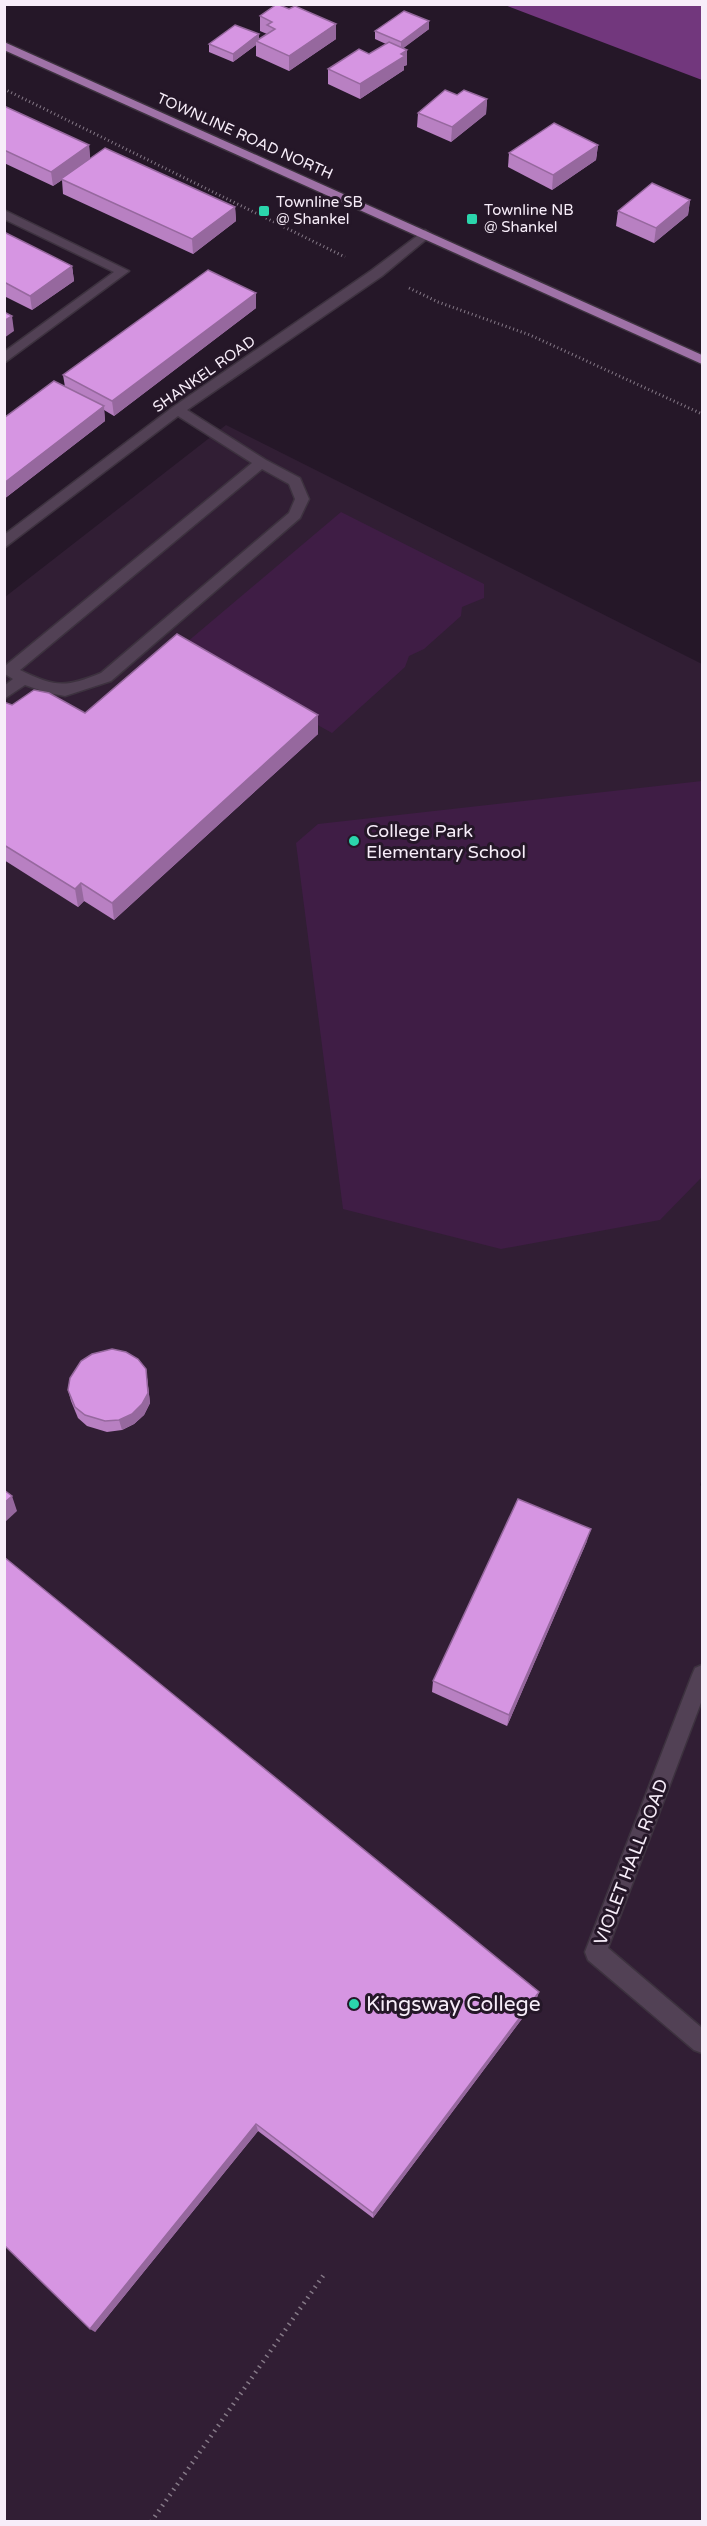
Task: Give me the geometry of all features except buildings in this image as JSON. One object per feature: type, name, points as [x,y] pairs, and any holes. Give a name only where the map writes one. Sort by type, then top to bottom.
[{"type":"main road","name":"TOWNLINE ROAD NORTH","points":[[4,45],[702,360]]},
{"type":"street","points":[[4,214],[123,271],[4,359]]},
{"type":"street","name":"SHANKEL ROAD","points":[[4,543],[178,410],[377,273],[425,234]]},
{"type":"street","points":[[178,410],[261,463],[295,481],[302,499],[295,515],[106,677],[76,689],[52,692],[7,669],[261,463]]},
{"type":"street","points":[[4,694],[24,678]]},
{"type":"street","name":"VIOLET HALL ROAD","points":[[702,1675],[596,1952],[702,2042]]},
{"type":"path","points":[[152,2522],[325,2273]]},
{"type":"shaded area","points":[[505,5],[702,5],[702,80]]},
{"type":"shaded area","name":"Kingsway College","points":[[226,425],[702,664],[702,1479],[700,1485],[702,1487],[702,2521],[5,2522],[5,597]]},
{"type":"shaded area","points":[[341,512],[484,584],[484,598],[462,607],[461,616],[424,649],[409,656],[405,667],[332,733],[180,648]]},
{"type":"shaded area","points":[[702,781],[702,1177],[660,1220],[501,1249],[343,1209],[296,843],[318,824]]},
{"type":"place","name":"Townline SB @ Shankel","points":[[264,211]]},
{"type":"place","name":"Townline NB @ Shankel","points":[[472,219]]},
{"type":"place","name":"College Park Elementary School","points":[[354,841]]},
{"type":"place","name":"Kingsway College","points":[[354,2004]]}]
